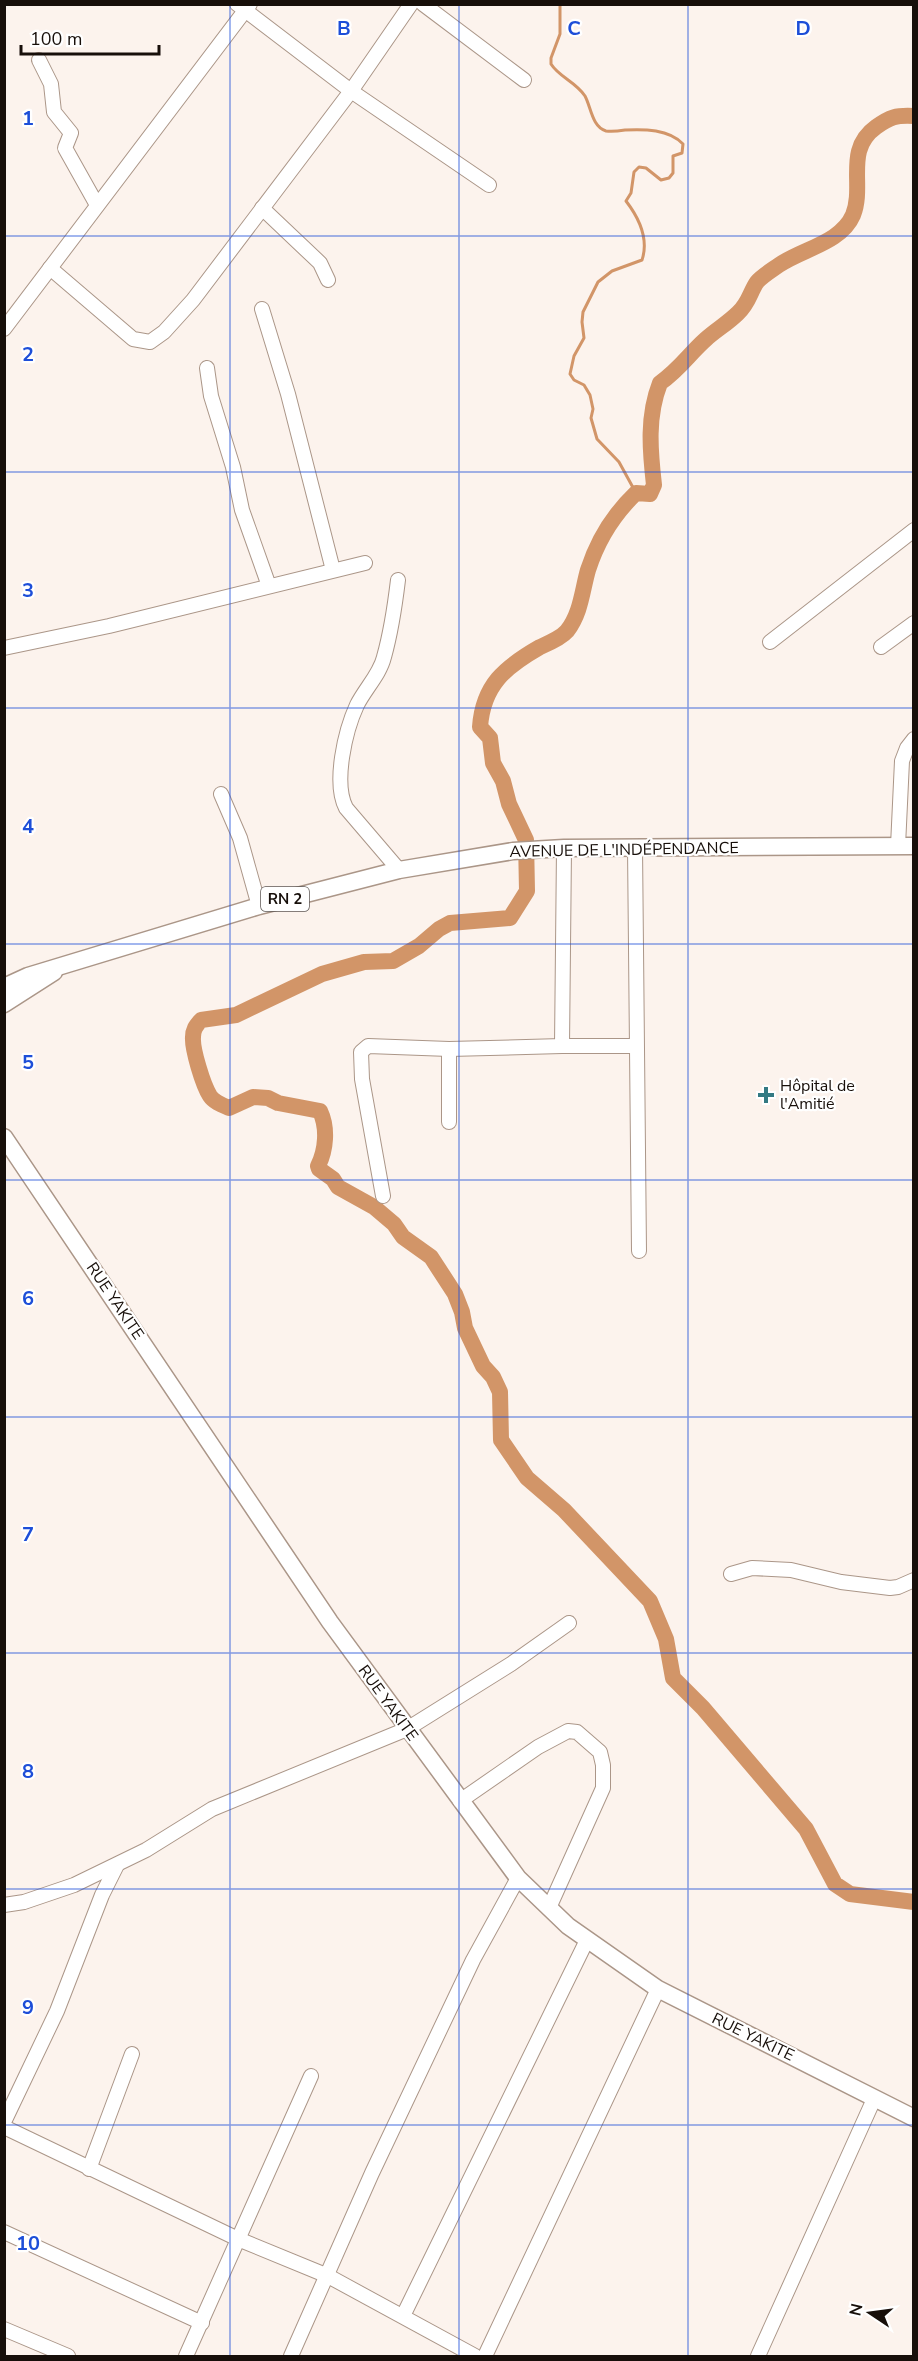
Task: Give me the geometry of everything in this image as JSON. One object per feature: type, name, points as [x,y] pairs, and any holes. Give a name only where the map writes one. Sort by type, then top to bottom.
[{"type":"main road","name":"AVENUE DE L'INDÉPENDANCE","points":[[4,987],[28,976],[128,944],[259,906],[399,870],[513,850],[906,846]]},
{"type":"main road","name":"AVENUE DE L'INDÉPENDANCE","points":[[4,1004],[35,987],[61,967]]},
{"type":"main road","name":"RUE YAKITE","points":[[4,1137],[330,1622],[406,1729],[518,1878],[586,1940],[658,1989],[914,2118]]},
{"type":"street","points":[[50,268],[133,339],[150,342],[164,332],[193,300],[351,91],[411,4]]},
{"type":"street","points":[[423,4],[524,80]]},
{"type":"street","points":[[4,329],[244,7],[351,91],[489,185]]},
{"type":"street","points":[[39,60],[51,84],[54,112],[71,133],[65,148],[97,205]]},
{"type":"street","points":[[262,208],[320,263],[328,280]]},
{"type":"street","points":[[262,309],[288,394],[333,570]]},
{"type":"street","points":[[207,368],[211,396],[233,467],[242,510],[269,586]]},
{"type":"street","points":[[770,642],[914,530]]},
{"type":"street","points":[[4,648],[109,626],[365,563]]},
{"type":"street","points":[[398,580],[384,658],[357,706],[344,750],[340,783],[342,800],[346,808],[399,870]]},
{"type":"street","points":[[881,648],[914,623]]},
{"type":"street","points":[[906,846],[902,761],[914,739]]},
{"type":"street","points":[[221,794],[240,838],[259,906]]},
{"type":"street","points":[[635,847],[639,1251]]},
{"type":"street","points":[[562,1046],[564,848]]},
{"type":"street","points":[[383,1196],[362,1079],[361,1052],[368,1046],[449,1048],[636,1046]]},
{"type":"street","points":[[449,1048],[449,1122]]},
{"type":"street","points":[[731,1574],[752,1568],[791,1570],[841,1582],[890,1588],[914,1580]]},
{"type":"street","points":[[4,1905],[24,1902],[74,1885],[146,1850],[212,1809],[406,1729],[511,1664],[569,1623]]},
{"type":"street","points":[[460,1801],[538,1747],[568,1731],[577,1732],[600,1752],[603,1765],[603,1788],[549,1908]]},
{"type":"street","points":[[4,2122],[57,2011],[102,1895],[117,1865]]},
{"type":"street","points":[[291,2356],[391,2132],[473,1960],[518,1878]]},
{"type":"street","points":[[403,2316],[586,1940]]},
{"type":"street","points":[[485,2356],[658,1989]]},
{"type":"street","points":[[89,2169],[132,2054]]},
{"type":"street","points":[[186,2356],[311,2076]]},
{"type":"street","points":[[758,2356],[874,2099]]},
{"type":"street","points":[[4,2127],[238,2239],[328,2276],[475,2356]]},
{"type":"street","points":[[4,2232],[202,2323]]},
{"type":"street","points":[[5,2331],[68,2356]]},
{"type":"waterway","points":[[560,4],[560,34],[551,64],[585,96],[592,116],[601,129],[606,131],[656,131],[671,135],[683,144],[682,153],[673,156],[673,173],[669,178],[661,180],[646,168],[639,167],[634,172],[631,193],[626,201],[642,229],[644,244],[642,260],[612,271],[598,282],[583,312],[584,338],[574,356],[570,374],[574,380],[584,385],[590,395],[593,409],[591,418],[597,439],[619,462],[636,493]]},
{"type":"waterway","points":[[914,116],[898,116],[889,119],[866,136],[858,157],[856,204],[847,225],[820,245],[788,259],[757,282],[742,309],[706,339],[660,383],[651,421],[654,485],[650,494],[636,493],[607,529],[588,570],[578,609],[567,631],[516,662],[506,670],[491,689],[482,712],[480,727],[490,738],[493,763],[503,781],[509,804],[526,840],[527,891],[510,918],[450,923],[419,946],[393,961],[364,962],[322,974],[236,1015],[201,1020],[194,1030],[193,1037],[196,1058],[204,1084],[210,1096],[218,1103],[229,1108],[253,1097],[268,1098],[278,1103],[320,1111],[325,1139],[319,1169],[333,1179],[338,1187],[374,1207],[394,1224],[403,1237],[431,1257],[455,1294],[465,1328],[483,1366],[493,1377],[500,1392],[501,1440],[527,1478],[564,1510],[650,1601],[666,1639],[673,1678],[703,1708],[806,1829],[835,1884],[850,1894],[914,1902]]},
{"type":"place","name":"Hôpital de l'Amitié","points":[[766,1095]]}]
